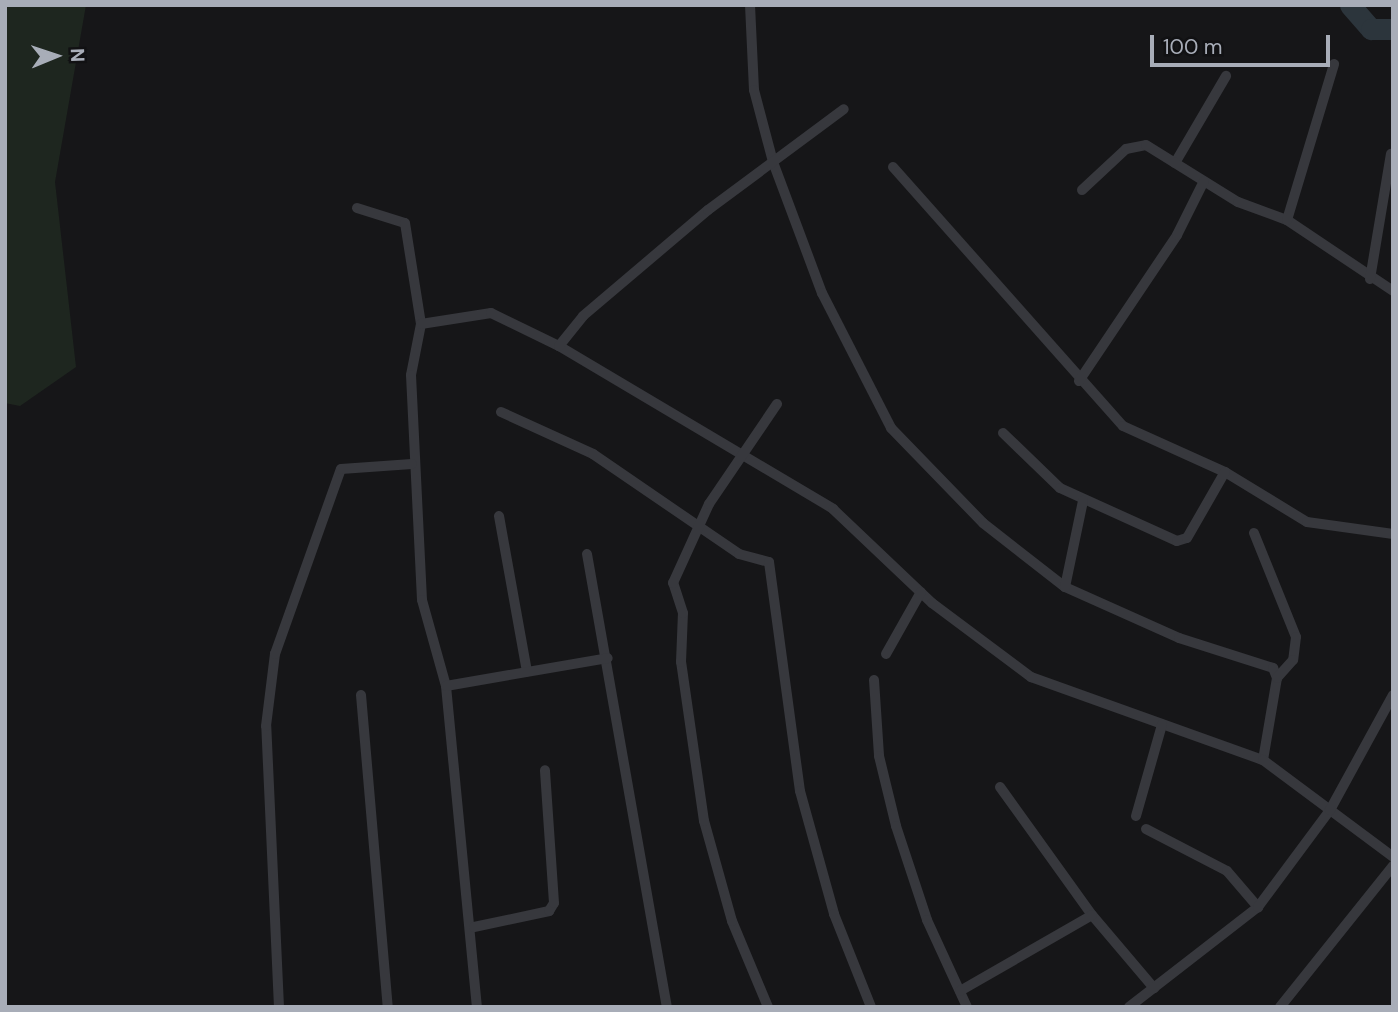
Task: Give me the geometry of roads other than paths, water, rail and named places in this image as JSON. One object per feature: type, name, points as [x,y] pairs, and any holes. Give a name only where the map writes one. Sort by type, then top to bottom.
[{"type":"street","points":[[750,5],[754,90],[773,162],[822,293],[891,428],[983,523],[1065,587],[1179,638],[1273,668],[1278,678]]},
{"type":"street","points":[[1287,220],[1334,64]]},
{"type":"street","points":[[1175,163],[1226,76]]},
{"type":"street","points":[[559,346],[583,316],[773,162],[844,109]]},
{"type":"street","points":[[1082,190],[1133,145],[1146,145],[1238,202],[1287,220],[1370,279],[1393,291]]},
{"type":"street","points":[[1370,279],[1391,154]]},
{"type":"street","points":[[893,167],[1079,381],[1141,438],[1224,472],[1307,522],[1393,534]]},
{"type":"street","points":[[1079,381],[1177,235],[1205,181]]},
{"type":"street","points":[[357,208],[405,223],[421,324],[411,375],[412,464],[422,600],[446,686],[474,928],[477,1007]]},
{"type":"street","points":[[421,324],[491,313],[559,346],[833,509],[921,593],[1031,677],[1263,760],[1393,857]]},
{"type":"street","points":[[768,1007],[732,921],[704,821],[681,662],[683,613],[673,583],[701,530],[709,504],[745,455],[777,404]]},
{"type":"street","points":[[501,412],[593,454],[701,530],[774,569],[776,632],[800,792],[834,914],[871,1007]]},
{"type":"street","points":[[1003,433],[1060,488],[1083,501],[1182,541],[1224,472]]},
{"type":"street","points":[[279,1007],[266,726],[275,654],[341,469],[412,464]]},
{"type":"street","points":[[1065,587],[1083,501]]},
{"type":"street","points":[[499,516],[527,672]]},
{"type":"street","points":[[1254,533],[1296,637],[1293,660],[1278,678],[1263,760]]},
{"type":"street","points":[[587,554],[608,658],[625,790],[667,1007]]},
{"type":"street","points":[[886,654],[921,593]]},
{"type":"street","points":[[446,686],[608,658]]},
{"type":"street","points":[[874,680],[880,756],[896,826],[927,920],[967,1007]]},
{"type":"street","points":[[361,695],[388,1007]]},
{"type":"street","points":[[1129,1007],[1258,907],[1330,810],[1391,702]]},
{"type":"street","points":[[1136,816],[1162,725]]},
{"type":"street","points":[[474,928],[549,911],[554,904],[545,770]]},
{"type":"street","points":[[1000,787],[1092,915],[1154,988]]},
{"type":"street","points":[[1146,829],[1227,871],[1258,907]]},
{"type":"street","points":[[1280,1007],[1393,866]]},
{"type":"street","points":[[960,990],[1092,915]]},
{"type":"waterway","points":[[1350,5],[1371,29],[1393,29]]}]
